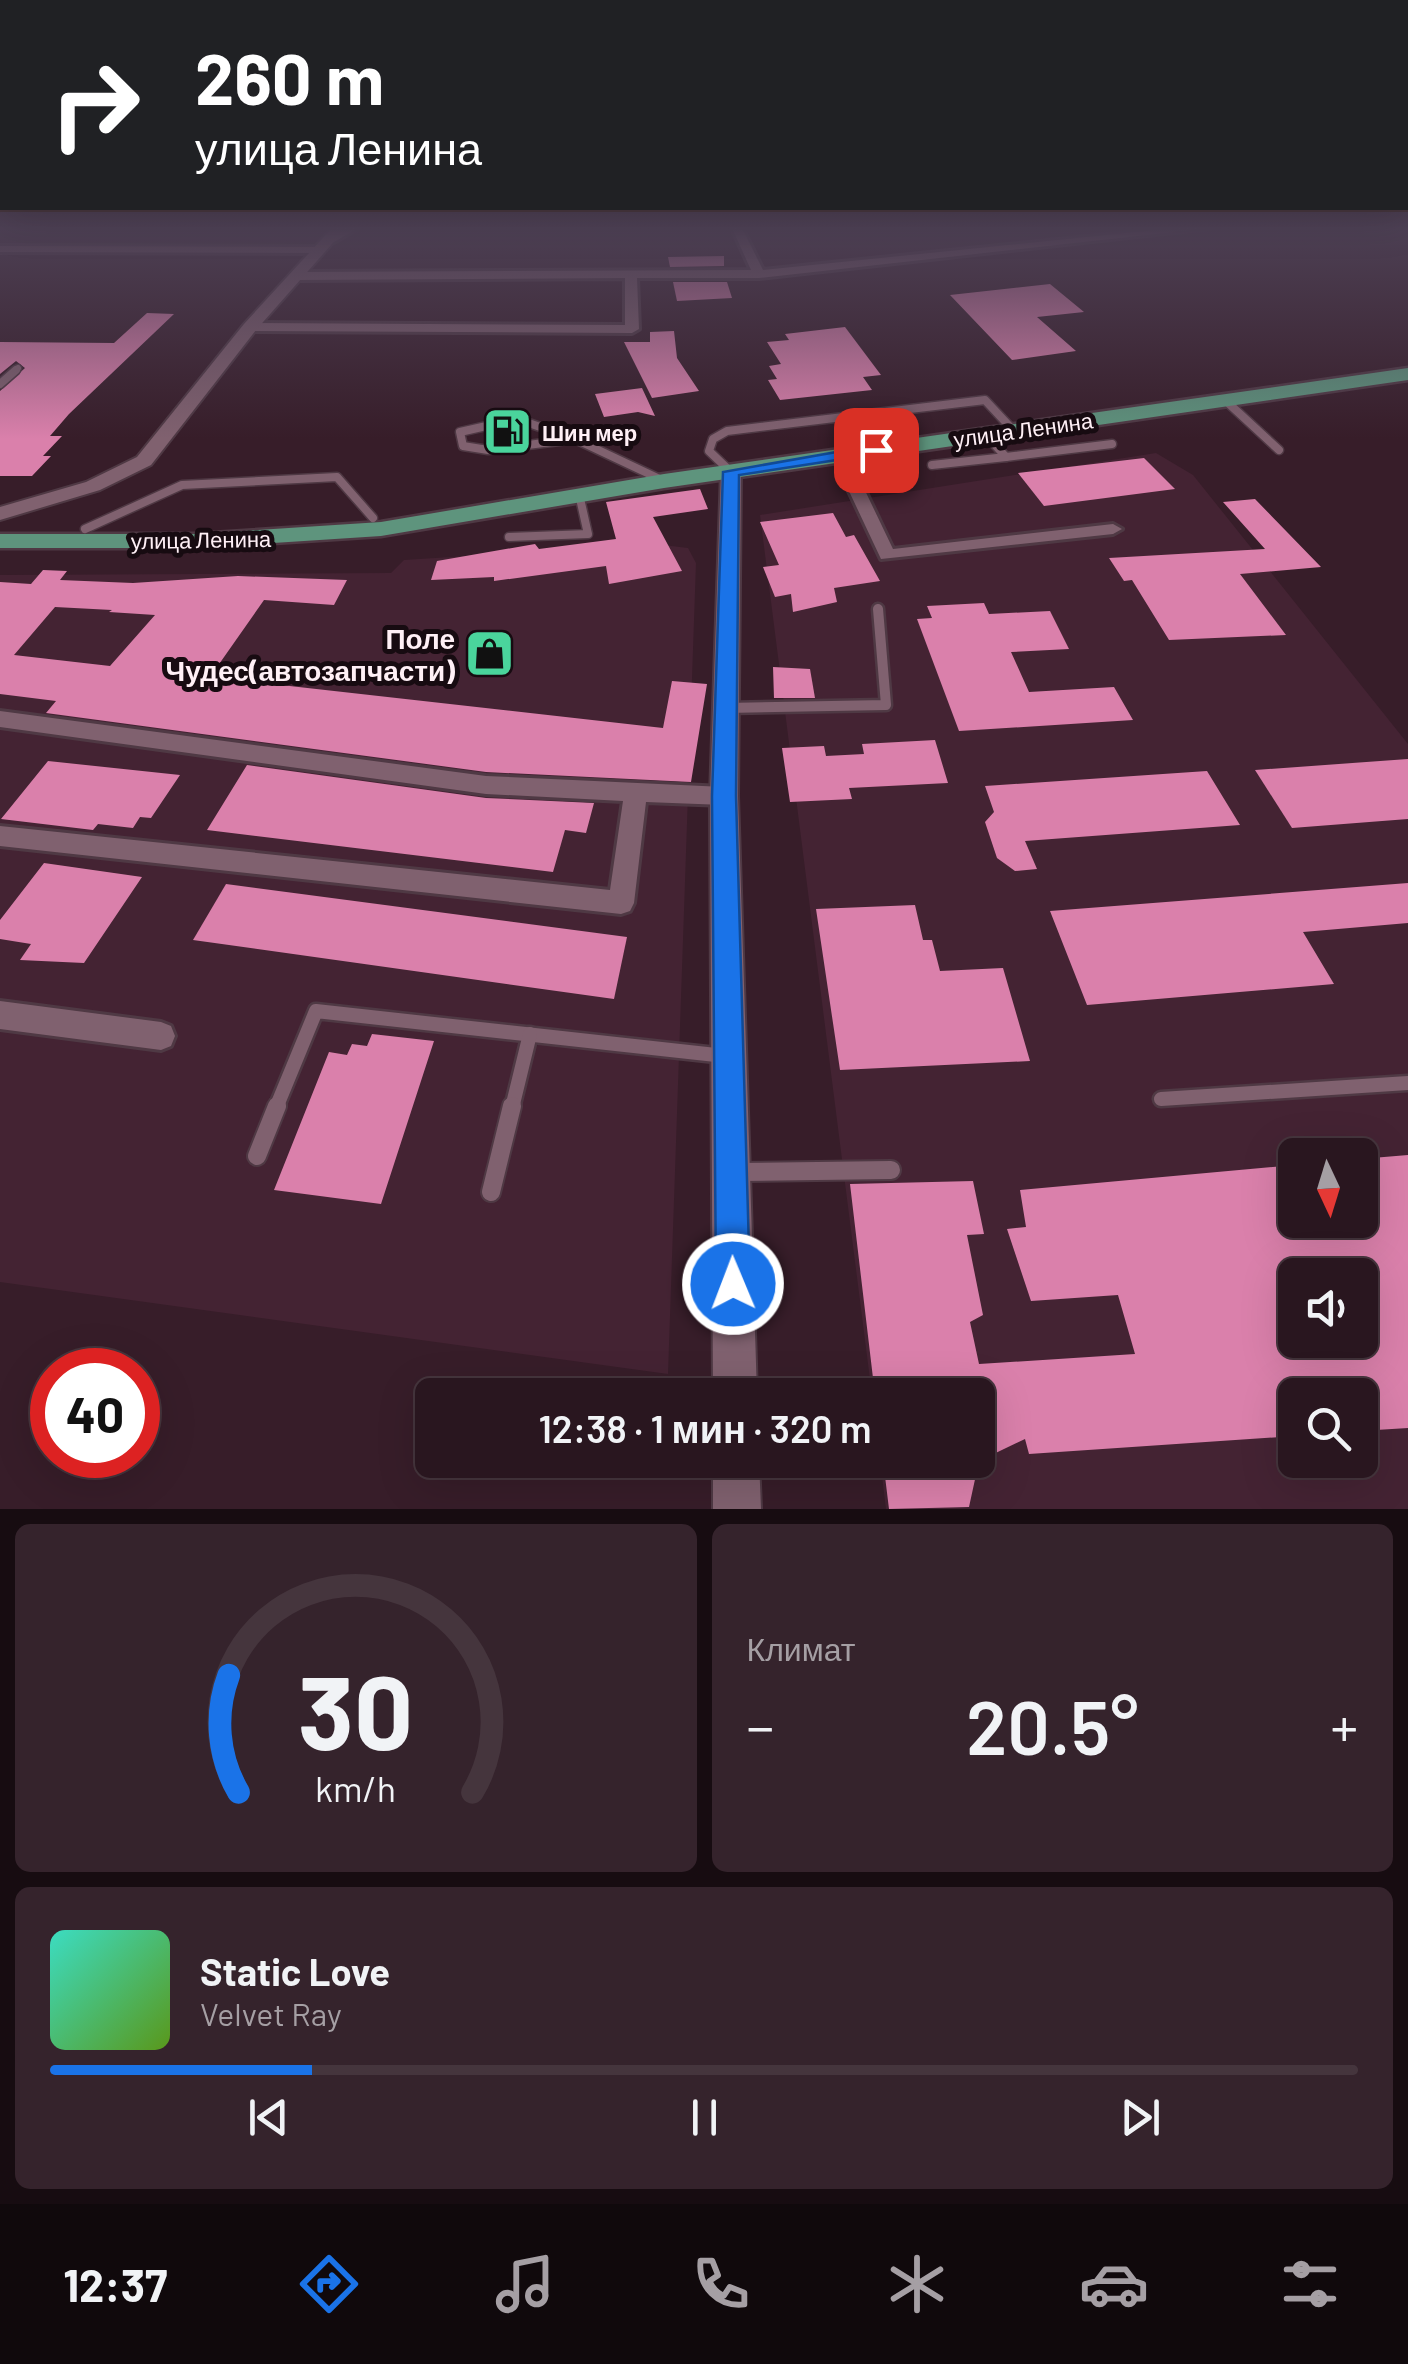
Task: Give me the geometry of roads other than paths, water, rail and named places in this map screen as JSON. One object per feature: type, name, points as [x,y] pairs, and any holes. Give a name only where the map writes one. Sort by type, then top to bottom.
[{"type":"main road","name":"улица Ленина","points":[[0,541],[197,542],[381,530],[664,481],[1408,374]]},
{"type":"main road","name":"улица Ленина","points":[[0,528],[215,528],[373,518],[579,494]]},
{"type":"street","points":[[0,514],[93,486],[144,462],[250,326],[276,298]]},
{"type":"street","points":[[250,326],[632,329],[632,298]]},
{"type":"street","points":[[840,455],[887,555],[1113,528]]},
{"type":"street","points":[[731,472],[724,796],[735,1378]]},
{"type":"street","points":[[1,722],[486,785],[724,796]]},
{"type":"street","points":[[0,836],[621,903],[636,792]]},
{"type":"street","points":[[0,1015],[161,1036]]},
{"type":"street","points":[[736,1478],[737,1509]]},
{"type":"lane","points":[[0,384],[18,368]]},
{"type":"lane","points":[[731,472],[709,451],[712,440],[727,431],[985,400],[1013,430]]},
{"type":"lane","points":[[1226,401],[1279,450]]},
{"type":"lane","points":[[575,438],[488,450],[463,446],[460,432],[517,419],[575,438],[664,481]]},
{"type":"lane","points":[[985,434],[1006,457]]},
{"type":"lane","points":[[932,466],[1112,444]]},
{"type":"lane","points":[[85,528],[182,485],[338,477],[373,518]]},
{"type":"lane","points":[[509,536],[588,534],[579,494]]},
{"type":"lane","points":[[726,708],[886,705],[878,610]]},
{"type":"lane","points":[[256,1156],[316,1011],[729,1056]]},
{"type":"lane","points":[[491,1192],[530,1034]]},
{"type":"lane","points":[[1161,1099],[1408,1083]]},
{"type":"lane","points":[[731,1172],[892,1170]]},
{"type":"place","name":"Шин мер","points":[[507,432]]},
{"type":"place","name":"Поле Чудес(автозапчасти)","points":[[490,654]]}]
